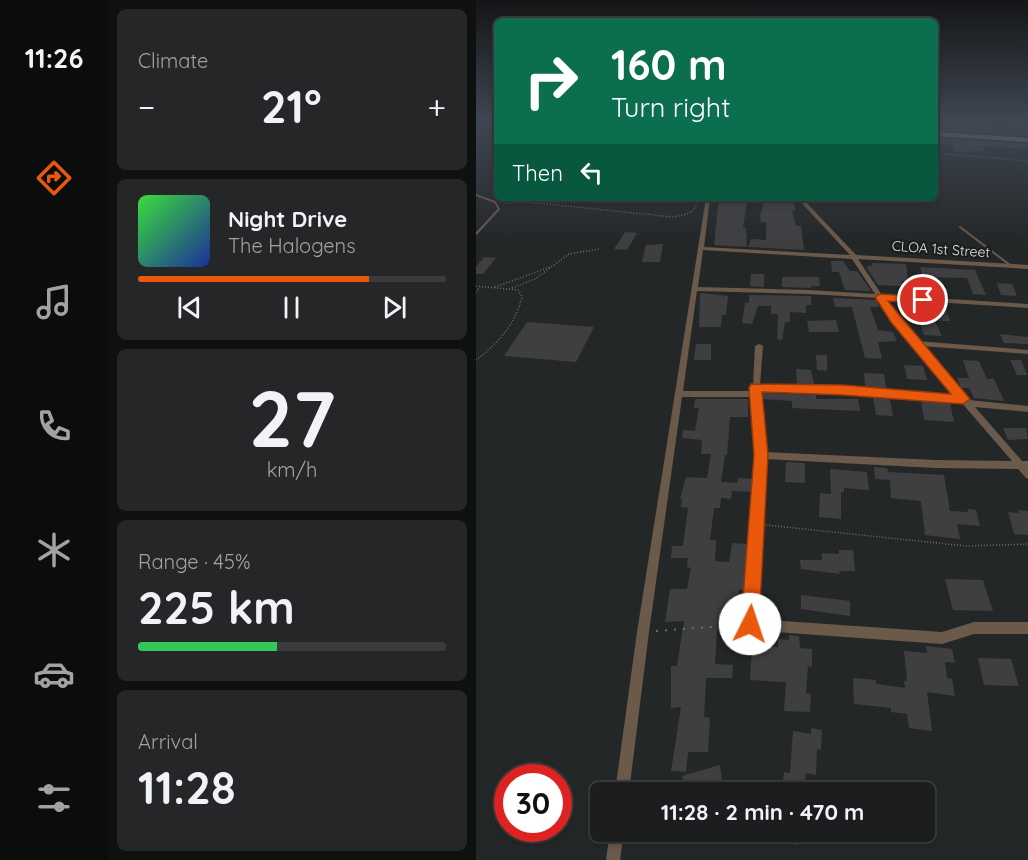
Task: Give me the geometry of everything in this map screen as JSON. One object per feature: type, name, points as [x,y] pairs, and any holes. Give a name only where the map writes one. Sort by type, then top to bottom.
[{"type":"street","points":[[623,782],[708,201]]},
{"type":"street","points":[[802,201],[853,255],[895,320],[917,343],[1028,476]]},
{"type":"street","name":"CLOA 1st Street","points":[[700,248],[853,255],[1028,267]]},
{"type":"street","points":[[695,289],[1028,306]]},
{"type":"street","points":[[917,343],[1028,352]]},
{"type":"street","points":[[759,346],[756,391],[761,455],[750,624],[942,638],[974,628],[1028,628]]},
{"type":"street","points":[[679,394],[843,390],[1028,409]]},
{"type":"street","points":[[761,455],[935,464],[1028,465]]},
{"type":"street","points":[[613,860],[615,842]]},
{"type":"lane","points":[[476,195],[495,202],[499,209],[476,234]]},
{"type":"lane","points":[[960,227],[1010,265]]},
{"type":"path","points":[[497,205],[512,201],[673,217],[691,214],[696,209],[697,201]]},
{"type":"path","points":[[512,289],[533,280],[566,254],[581,249],[599,249]]},
{"type":"path","points":[[495,287],[552,266]]},
{"type":"path","points":[[476,286],[518,290],[522,297],[519,309],[499,342],[476,360]]},
{"type":"path","points":[[476,292],[480,287]]},
{"type":"path","points":[[757,524],[966,546],[1028,544]]},
{"type":"path","points":[[644,632],[750,624]]},
{"type":"building","points":[[719,201],[747,201],[743,228],[746,228],[747,247],[714,245]]},
{"type":"building","points":[[765,201],[793,202],[796,210],[792,211],[796,226],[801,226],[804,250],[748,247],[751,239],[766,240],[766,222],[761,222],[760,215]]},
{"type":"building","points":[[625,232],[637,233],[627,250],[614,249]]},
{"type":"building","points":[[663,244],[660,262],[642,262],[646,245]]},
{"type":"building","points":[[484,257],[496,258],[483,274],[476,274],[476,267]]},
{"type":"building","points":[[831,261],[843,261],[850,271],[857,271],[871,291],[845,290],[839,272],[832,272]]},
{"type":"building","points":[[872,263],[906,264],[908,281],[902,281],[902,286],[878,285],[866,267],[873,265]]},
{"type":"building","points":[[920,267],[975,270],[986,295],[973,294],[967,278],[923,277]]},
{"type":"building","points":[[751,274],[764,274],[764,287],[750,286]]},
{"type":"building","points":[[782,277],[819,277],[820,286],[782,287]]},
{"type":"building","points":[[997,283],[1012,284],[1017,296],[1001,295]]},
{"type":"building","points":[[700,293],[728,296],[726,315],[722,315],[721,327],[699,327]]},
{"type":"building","points":[[749,295],[811,296],[811,305],[806,305],[806,313],[790,312],[790,322],[785,322],[782,340],[777,339],[778,314],[771,314],[771,306],[758,306],[752,324],[742,323],[745,303],[749,303]]},
{"type":"building","points":[[833,298],[877,300],[879,307],[870,307],[878,330],[893,332],[897,341],[878,342],[882,359],[865,358],[852,307],[835,307]]},
{"type":"building","points":[[909,308],[946,309],[950,321],[935,321],[942,336],[924,335],[918,318],[912,318]]},
{"type":"building","points":[[836,320],[839,332],[809,332],[807,321]]},
{"type":"building","points":[[527,322],[594,327],[576,362],[504,356]]},
{"type":"building","points":[[1000,334],[1028,337],[1028,344],[1004,343]]},
{"type":"building","points":[[696,344],[711,344],[711,360],[694,360]]},
{"type":"building","points":[[816,355],[827,355],[827,371],[817,370]]},
{"type":"building","points":[[963,360],[979,361],[987,379],[994,379],[1004,401],[974,398],[969,388],[961,388],[957,378],[969,378]]},
{"type":"building","points":[[1010,360],[1021,360],[1027,375],[1017,375]]},
{"type":"building","points":[[904,365],[923,366],[927,380],[907,379]]},
{"type":"building","points":[[796,369],[811,370],[814,384],[797,384]]},
{"type":"building","points":[[864,373],[884,374],[886,388],[865,386]]},
{"type":"building","points":[[763,393],[816,395],[816,399],[858,399],[860,411],[792,408],[792,401],[763,399]]},
{"type":"building","points":[[873,398],[890,399],[893,416],[876,415]]},
{"type":"building","points":[[695,399],[748,399],[748,417],[730,417],[727,455],[725,455],[721,482],[737,483],[738,478],[753,479],[752,492],[732,491],[731,499],[721,498],[720,508],[714,508],[710,540],[716,540],[715,561],[729,562],[732,543],[748,544],[744,590],[739,590],[738,607],[743,607],[742,619],[718,619],[715,664],[733,665],[732,678],[706,678],[704,717],[710,718],[708,752],[688,752],[686,772],[671,771],[681,707],[671,708],[671,666],[677,666],[684,621],[665,622],[670,589],[687,589],[691,568],[687,567],[688,558],[671,558],[672,546],[683,546],[688,508],[681,507],[682,499],[680,499],[686,477],[707,478],[711,454],[701,454],[702,440],[682,438],[683,430],[695,431],[699,408],[694,408]]},
{"type":"building","points":[[921,401],[950,403],[954,422],[924,420]]},
{"type":"building","points":[[1003,428],[1026,428],[1028,439],[1008,440]]},
{"type":"building","points":[[786,462],[805,463],[805,483],[785,482]]},
{"type":"building","points":[[874,467],[887,468],[888,472],[944,475],[950,511],[976,510],[980,526],[957,524],[960,539],[925,535],[921,501],[891,498],[890,480],[875,479]]},
{"type":"building","points":[[830,469],[867,472],[869,490],[844,488],[844,492],[841,492],[841,519],[819,517],[820,493],[831,494]]},
{"type":"building","points":[[1018,510],[1028,511],[1028,535],[1014,534],[1008,512],[1019,513]]},
{"type":"building","points":[[839,550],[853,550],[855,571],[839,571],[840,574],[801,569],[800,560],[822,560],[822,553],[839,554]]},
{"type":"building","points":[[945,579],[983,580],[993,611],[953,610]]},
{"type":"building","points":[[801,595],[850,601],[850,616],[801,609]]},
{"type":"building","points":[[789,635],[799,636],[800,648],[812,649],[812,667],[808,666],[806,693],[811,694],[810,712],[784,711],[786,682],[750,680],[752,646],[778,647],[778,639],[789,640]]},
{"type":"building","points":[[926,646],[952,649],[955,663],[945,662],[947,678],[952,679],[955,696],[927,692],[932,731],[909,728],[907,714],[891,712],[891,708],[854,704],[853,678],[876,680],[876,684],[905,688],[904,681],[907,681],[904,651],[927,653]]},
{"type":"building","points":[[978,658],[1011,659],[1019,686],[984,685]]},
{"type":"building","points":[[811,728],[822,730],[821,750],[817,749],[816,775],[806,773],[805,782],[783,782],[784,772],[790,773],[793,731],[811,734]]},
{"type":"building","points":[[720,765],[722,782],[683,782],[682,776]]},
{"type":"building","points":[[798,842],[798,845],[780,843]]},
{"type":"route","points":[[750,624],[761,455],[755,388],[843,390],[963,399],[939,368],[895,320],[880,297],[923,300]]}]
